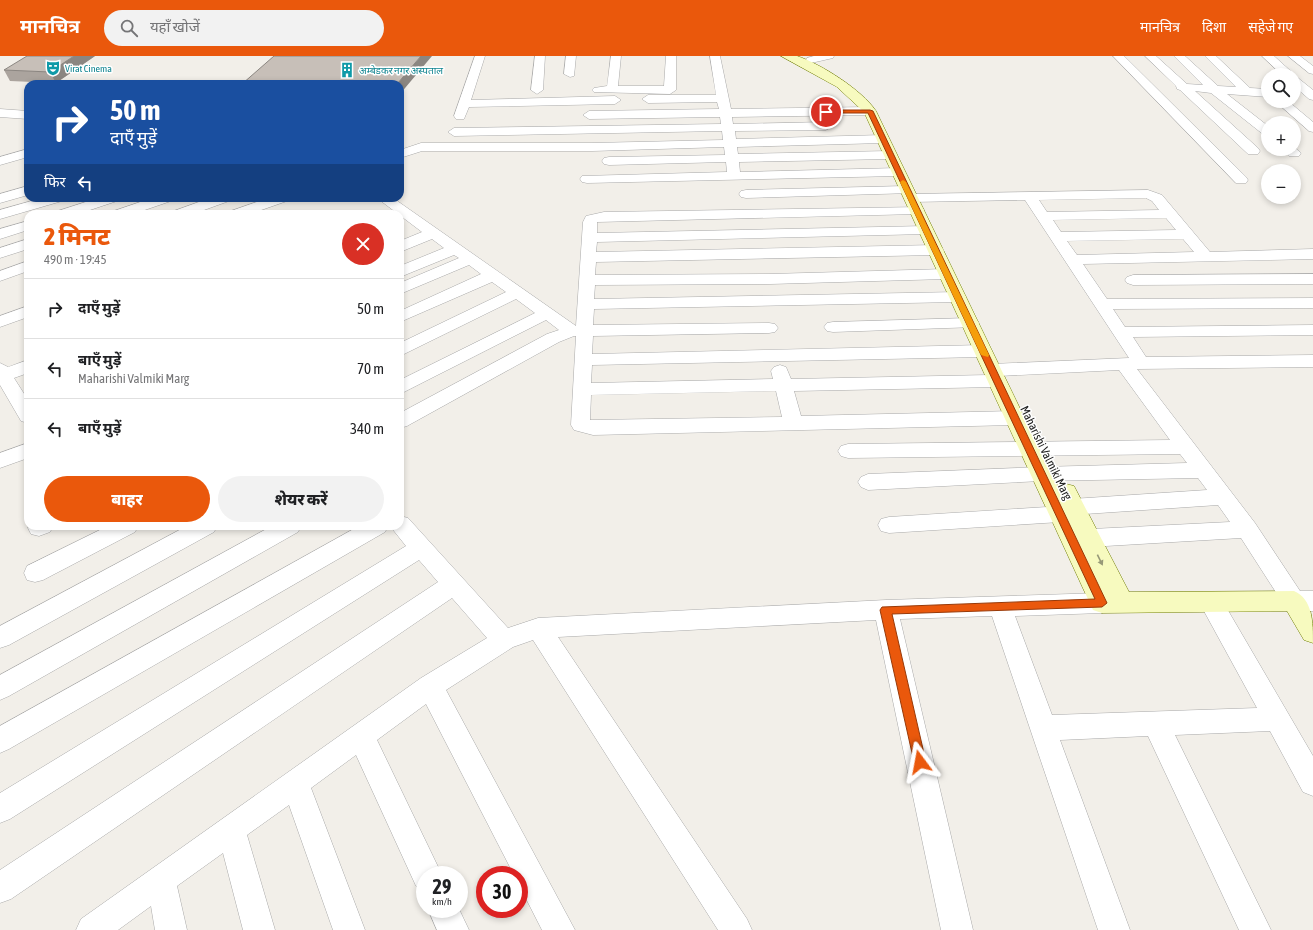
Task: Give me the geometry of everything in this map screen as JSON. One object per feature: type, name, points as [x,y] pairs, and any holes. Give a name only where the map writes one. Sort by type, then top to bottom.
[{"type":"street","points":[[448,147],[480,56]]},
{"type":"street","points":[[537,90],[540,56]]},
{"type":"street","points":[[570,74],[571,56]]},
{"type":"street","points":[[612,90],[616,56]]},
{"type":"street","points":[[670,90],[671,56]]},
{"type":"street","points":[[715,56],[732,159],[737,176],[746,194],[770,279],[768,328],[793,423]]},
{"type":"street","name":"Maharishi Valmiki Marg","points":[[787,56],[841,84],[856,95],[914,199],[998,374],[1049,473],[1063,510],[1080,539],[1111,602]]},
{"type":"street","points":[[806,58],[829,56]]},
{"type":"street","points":[[1118,56],[1145,85],[1241,180]]},
{"type":"street","points":[[1150,56],[1253,151]]},
{"type":"street","points":[[1179,56],[1216,90],[1261,126]]},
{"type":"street","points":[[1210,56],[1247,92]]},
{"type":"street","points":[[1267,56],[1281,68]]},
{"type":"street","points":[[1293,56],[1313,72]]},
{"type":"street","name":"Maharishi Valmiki Marg","points":[[806,58],[838,72],[857,83],[882,113],[926,230],[946,274],[983,351],[998,374],[1014,418],[1036,448]]},
{"type":"street","points":[[1145,85],[1261,93]]},
{"type":"street","points":[[1301,86],[1313,96]]},
{"type":"street","points":[[469,90],[484,90]]},
{"type":"street","points":[[522,90],[670,90],[721,94]]},
{"type":"street","points":[[464,104],[721,94]]},
{"type":"street","points":[[1301,95],[1313,96]]},
{"type":"street","points":[[1289,108],[1313,128]]},
{"type":"street","points":[[576,116],[724,112],[873,125]]},
{"type":"street","points":[[0,113],[24,114]]},
{"type":"street","points":[[459,118],[475,118]]},
{"type":"street","points":[[404,153],[421,148],[448,147],[600,147],[730,143],[873,125]]},
{"type":"street","points":[[454,132],[838,126]]},
{"type":"street","points":[[0,161],[24,154]]},
{"type":"street","points":[[599,161],[890,155]]},
{"type":"street","points":[[587,179],[898,172]]},
{"type":"street","points":[[0,199],[24,191]]},
{"type":"street","points":[[746,194],[914,199],[1148,194],[1157,198],[1206,257]]},
{"type":"street","points":[[1030,197],[1120,332],[1133,364],[1186,447],[1303,601],[1313,632]]},
{"type":"street","points":[[914,199],[752,214],[596,217],[591,219],[586,304],[578,331],[583,360],[581,425],[586,428],[1014,418]]},
{"type":"street","points":[[0,216],[44,202]]},
{"type":"street","points":[[75,210],[99,202]]},
{"type":"street","points":[[110,202],[117,210]]},
{"type":"street","points":[[132,210],[154,202]]},
{"type":"street","points":[[190,210],[213,202]]},
{"type":"street","points":[[248,210],[270,202]]},
{"type":"street","points":[[389,202],[400,210]]},
{"type":"street","points":[[404,213],[547,313],[578,331]]},
{"type":"street","points":[[1042,216],[1170,214]]},
{"type":"street","points":[[0,234],[24,226]]},
{"type":"street","points":[[589,238],[926,230]]},
{"type":"street","points":[[404,245],[432,233]]},
{"type":"street","points":[[1056,237],[1188,234]]},
{"type":"street","points":[[0,253],[24,245]]},
{"type":"street","points":[[404,270],[455,249]]},
{"type":"street","points":[[588,257],[936,250]]},
{"type":"street","points":[[1296,254],[1313,273]]},
{"type":"street","points":[[1072,260],[1313,254]]},
{"type":"street","points":[[404,287],[470,259]]},
{"type":"street","points":[[1118,259],[1150,304]]},
{"type":"street","points":[[0,276],[24,267]]},
{"type":"street","points":[[587,280],[770,279],[946,274]]},
{"type":"street","points":[[404,316],[493,275]]},
{"type":"street","points":[[1133,280],[1313,279]]},
{"type":"street","points":[[404,348],[518,292]]},
{"type":"street","points":[[586,304],[958,297]]},
{"type":"street","points":[[820,300],[834,328],[843,354]]},
{"type":"street","points":[[1101,304],[1313,303]]},
{"type":"street","points":[[0,322],[24,313]]},
{"type":"street","points":[[404,386],[547,313]]},
{"type":"street","points":[[834,328],[970,323]]},
{"type":"street","points":[[404,419],[553,338],[578,331],[768,328]]},
{"type":"street","points":[[1120,332],[1313,330]]},
{"type":"street","points":[[583,360],[983,351]]},
{"type":"street","points":[[582,389],[784,385],[998,374],[1133,364],[1313,361]]},
{"type":"street","points":[[22,395],[2,372],[24,367]]},
{"type":"street","points":[[848,451],[1186,447]]},
{"type":"street","points":[[0,461],[24,452]]},
{"type":"street","points":[[868,482],[1049,473],[1204,470]]},
{"type":"street","points":[[889,524],[1223,497]]},
{"type":"street","points":[[404,529],[504,640]]},
{"type":"street","points":[[1080,539],[1247,529]]},
{"type":"street","points":[[35,573],[119,530]]},
{"type":"street","points":[[0,638],[199,530]]},
{"type":"street","points":[[0,688],[283,530]]},
{"type":"street","points":[[0,740],[370,530]]},
{"type":"street","points":[[0,809],[421,548]]},
{"type":"street","points":[[0,888],[454,584]]},
{"type":"street","points":[[92,930],[430,686],[504,640],[538,628],[886,610],[1111,602],[1303,601]]},
{"type":"street","points":[[1211,602],[1313,782]]},
{"type":"street","points":[[1000,606],[1114,930]]},
{"type":"street","points":[[886,610],[957,930]]},
{"type":"street","points":[[538,628],[736,930]]},
{"type":"street","points":[[430,686],[559,930]]},
{"type":"street","points":[[1043,728],[1277,719]]},
{"type":"street","points":[[1155,723],[1255,930]]},
{"type":"street","points":[[361,736],[423,866]]},
{"type":"street","points":[[295,784],[349,930]]},
{"type":"street","points":[[231,830],[259,930]]},
{"type":"street","points":[[161,880],[171,930]]},
{"type":"street","points":[[447,918],[453,930]]},
{"type":"building","points":[[27,56],[74,56],[50,72],[4,70]]},
{"type":"building","name":"अम्बेडकर नगर अस्पताल","points":[[274,56],[421,56],[400,80],[247,80]]},
{"type":"slow traffic","points":[[903,182],[985,355]]},
{"type":"place","name":"Virat Cinema","points":[[53,68]]},
{"type":"place","name":"अम्बेडकर नगर अस्पताल","points":[[347,70]]},
{"type":"route","points":[[826,112],[870,111],[1102,603],[886,610],[920,762]]}]
